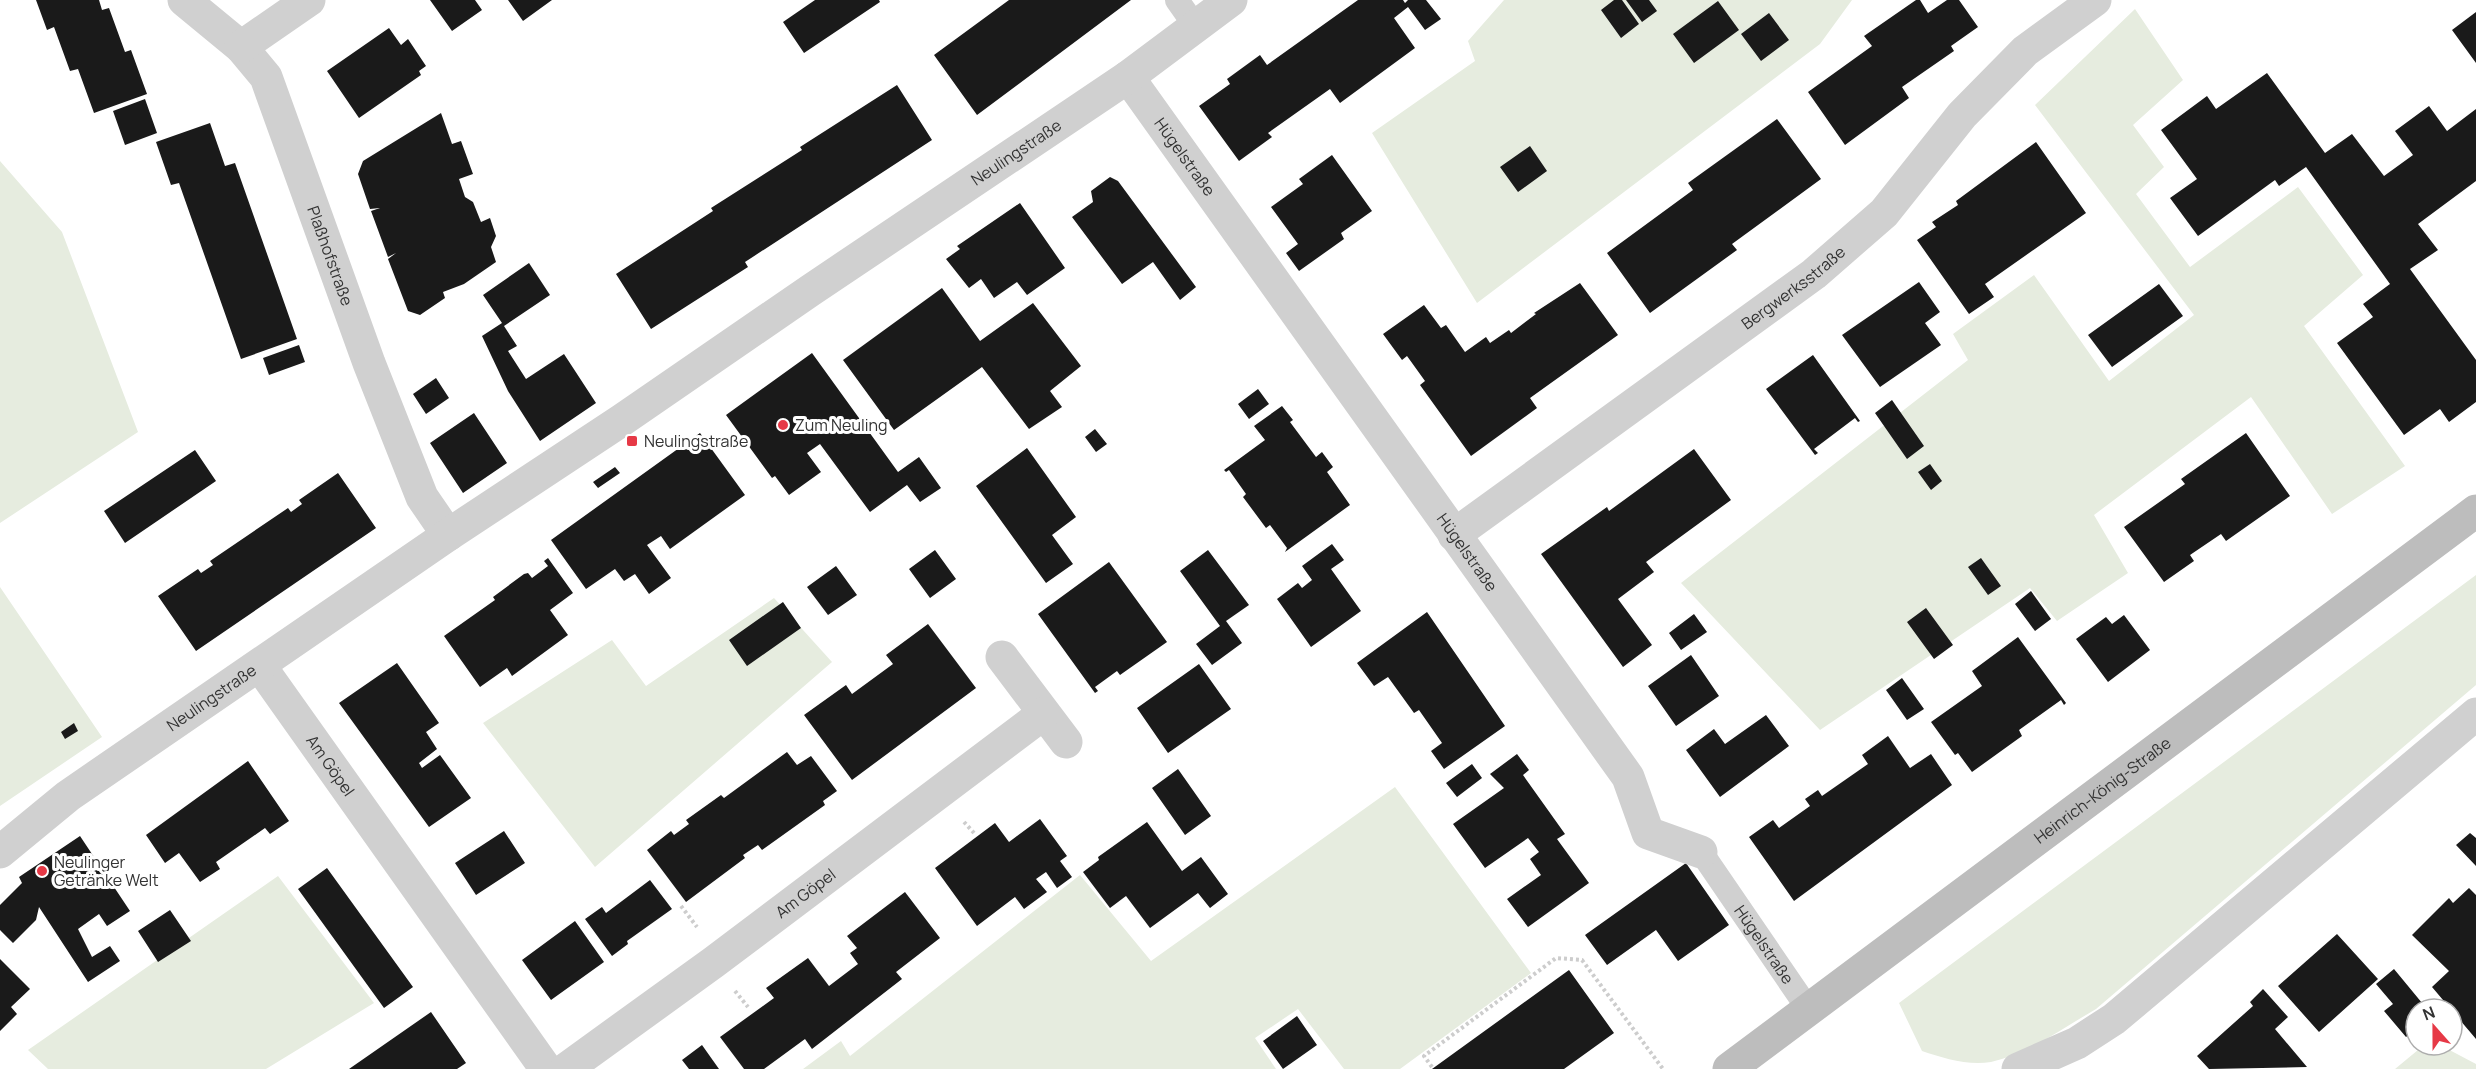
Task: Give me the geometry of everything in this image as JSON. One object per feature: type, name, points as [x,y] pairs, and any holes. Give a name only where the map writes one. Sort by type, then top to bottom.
[{"type":"main road","name":"Heinrich-König-Straße","points":[[1729,1069],[2476,512]]},
{"type":"street","name":"Plaßhofstraße","points":[[184,0],[241,47],[266,77],[369,363],[413,476],[422,497],[448,535]]},
{"type":"street","points":[[241,47],[309,0]]},
{"type":"street","name":"Neulingstraße","points":[[0,852],[68,796],[448,535],[622,420],[1128,77],[1232,0]]},
{"type":"street","name":"Bergwerksstraße","points":[[1454,535],[1814,274],[1882,215],[1962,115],[2025,51],[2095,0]]},
{"type":"street","name":"Hügelstraße","points":[[1128,77],[1628,777],[1648,834],[1701,852]]},
{"type":"street","points":[[1002,657],[1066,742]]},
{"type":"street","name":"Am Göpel","points":[[260,666],[546,1069]]},
{"type":"street","name":"Am Göpel","points":[[566,1069],[704,969],[1043,714]]},
{"type":"street","points":[[2018,1069],[2077,1043],[2114,1019],[2476,714]]},
{"type":"lane","points":[[1177,0],[1196,27]]},
{"type":"lane","name":"Hügelstraße","points":[[1701,852],[1809,1010]]},
{"type":"path","points":[[1432,1067],[1424,1056],[1556,958],[1582,960],[1663,1069]]},
{"type":"shaded area","points":[[1504,0],[1852,0],[1820,44],[1477,303],[1372,133],[1475,61],[1468,41]]},
{"type":"shaded area","points":[[2135,9],[2183,80],[2133,125],[2164,167],[2136,194],[2190,267],[2298,187],[2363,275],[2304,326],[2405,466],[2332,514],[2251,397],[2094,515],[2128,573],[2057,621],[2030,588],[1820,730],[1681,583],[1968,360],[1953,334],[2034,275],[2109,381],[2194,315],[2035,105]]},
{"type":"shaded area","points":[[0,161],[62,232],[138,432],[0,523]]},
{"type":"shaded area","points":[[2476,575],[2476,685],[2096,1009],[2032,1047],[1991,1062],[1965,1062],[1922,1051],[1899,1003]]},
{"type":"shaded area","points":[[0,587],[102,737],[0,806]]},
{"type":"shaded area","points":[[774,598],[832,662],[595,867],[483,723],[612,640],[646,686]]},
{"type":"shaded area","points":[[1395,787],[1531,973],[1400,1069],[1344,1069],[1298,1009],[1255,1038],[1276,1069],[803,1069],[841,1041],[850,1056],[1080,875],[1151,961]]},
{"type":"shaded area","points":[[278,876],[374,1003],[266,1069],[48,1069],[28,1050]]},
{"type":"shaded area","points":[[2410,1057],[2463,1057],[2476,1064],[2476,1069],[2395,1069]]},
{"type":"building","points":[[36,0],[99,0],[102,10],[109,8],[125,52],[131,50],[147,94],[94,113],[78,69],[70,71],[54,27],[47,30]]},
{"type":"building","points":[[430,0],[475,0],[482,10],[452,31]]},
{"type":"building","points":[[508,0],[552,0],[523,21]]},
{"type":"building","points":[[815,0],[879,0],[880,2],[804,53],[783,22]]},
{"type":"building","points":[[1009,0],[1131,0],[977,115],[934,55]]},
{"type":"building","points":[[1358,0],[1403,0],[1405,3],[1408,0],[1426,0],[1441,19],[1425,30],[1408,7],[1394,18],[1415,48],[1340,103],[1330,89],[1268,133],[1272,137],[1239,161],[1199,106],[1230,84],[1227,79],[1260,55],[1267,65]]},
{"type":"building","points":[[1614,0],[1622,0],[1639,24],[1621,38],[1601,10]]},
{"type":"building","points":[[1626,0],[1649,0],[1657,11],[1642,22]]},
{"type":"building","points":[[1916,0],[1920,0],[1928,13],[1947,0],[1959,0],[1978,27],[1951,46],[1954,51],[1902,87],[1909,98],[1845,145],[1808,92],[1872,46],[1864,36]]},
{"type":"building","points":[[1718,1],[1739,30],[1694,63],[1673,34]]},
{"type":"building","points":[[2476,12],[2476,63],[2452,30]]},
{"type":"building","points":[[1769,13],[1789,40],[1761,61],[1741,34]]},
{"type":"building","points":[[389,28],[401,45],[408,39],[426,66],[419,71],[421,75],[359,118],[327,71]]},
{"type":"building","points":[[2267,73],[2325,153],[2352,134],[2384,176],[2413,155],[2395,131],[2429,106],[2447,131],[2476,109],[2476,181],[2418,224],[2438,250],[2410,269],[2476,360],[2476,402],[2449,422],[2440,409],[2404,435],[2337,343],[2373,317],[2363,304],[2390,284],[2306,167],[2279,186],[2275,180],[2198,236],[2170,198],[2197,179],[2161,130],[2207,96],[2216,109]]},
{"type":"building","points":[[897,85],[932,140],[745,262],[748,267],[651,329],[616,274],[713,211],[711,208],[802,150],[800,147]]},
{"type":"building","points":[[145,99],[157,133],[125,145],[113,111]]},
{"type":"building","points":[[441,113],[452,144],[461,141],[473,174],[459,179],[465,197],[473,202],[481,222],[490,218],[496,236],[491,247],[496,262],[464,284],[443,292],[445,298],[420,315],[408,311],[388,259],[396,253],[388,257],[371,211],[380,208],[370,209],[358,174],[363,161]]},
{"type":"building","points":[[1777,119],[1821,179],[1732,244],[1737,250],[1650,313],[1607,253],[1693,190],[1688,183]]},
{"type":"building","points":[[210,123],[225,166],[235,163],[297,339],[241,359],[179,183],[171,185],[156,142]]},
{"type":"building","points":[[2036,142],[2086,213],[1985,284],[1994,297],[1969,314],[1917,240],[1936,227],[1932,222],[1958,205],[1956,201]]},
{"type":"building","points":[[1530,146],[1547,171],[1518,192],[1500,167]]},
{"type":"building","points":[[1332,155],[1372,211],[1341,233],[1344,239],[1299,271],[1286,253],[1298,244],[1271,207],[1303,184],[1299,179]]},
{"type":"building","points":[[1110,177],[1118,181],[1196,287],[1180,300],[1153,262],[1122,284],[1072,217],[1093,202],[1091,191]]},
{"type":"building","points":[[1020,203],[1065,268],[1027,295],[1017,282],[994,298],[981,279],[969,288],[946,259],[960,249],[957,246]]},
{"type":"building","points":[[529,263],[550,295],[504,326],[517,346],[508,351],[526,379],[564,354],[596,403],[540,441],[508,391],[482,336],[502,323],[483,295]]},
{"type":"building","points":[[1919,282],[1940,312],[1925,323],[1941,345],[1880,387],[1842,335]]},
{"type":"building","points":[[1580,283],[1618,335],[1530,398],[1537,408],[1471,456],[1420,385],[1425,381],[1407,356],[1402,360],[1383,334],[1424,305],[1441,328],[1446,325],[1465,352],[1486,337],[1490,343],[1509,330],[1511,333],[1536,314],[1534,313]]},
{"type":"building","points":[[2159,284],[2183,316],[2112,367],[2088,335]]},
{"type":"building","points":[[942,288],[980,341],[1033,303],[1081,366],[1050,391],[1062,407],[1029,429],[982,367],[894,430],[843,360]]},
{"type":"building","points":[[299,345],[305,362],[269,375],[263,358]]},
{"type":"building","points":[[812,353],[898,472],[919,457],[941,488],[920,502],[907,485],[870,512],[820,444],[807,453],[821,472],[789,495],[775,476],[772,478],[726,415]]},
{"type":"building","points":[[1813,355],[1860,421],[1858,422],[1855,418],[1814,449],[1818,453],[1815,455],[1766,389]]},
{"type":"building","points":[[436,378],[449,398],[426,414],[413,394]]},
{"type":"building","points":[[1258,389],[1269,404],[1249,419],[1238,404]]},
{"type":"building","points":[[1892,400],[1924,446],[1907,459],[1875,413]]},
{"type":"building","points":[[1282,406],[1293,420],[1290,422],[1316,457],[1322,452],[1333,467],[1327,472],[1350,505],[1285,552],[1287,548],[1270,525],[1266,528],[1243,497],[1246,494],[1229,470],[1226,472],[1224,470],[1265,440],[1254,426]]},
{"type":"building","points":[[474,413],[507,463],[463,493],[430,443]]},
{"type":"building","points":[[1095,429],[1107,444],[1096,452],[1085,437]]},
{"type":"building","points":[[700,433],[745,495],[670,549],[661,536],[647,545],[671,578],[649,594],[635,574],[624,581],[615,569],[586,589],[551,540]]},
{"type":"building","points":[[2246,433],[2290,496],[2226,541],[2221,534],[2190,555],[2194,561],[2164,582],[2124,527],[2185,484],[2181,479]]},
{"type":"building","points":[[1027,448],[1076,517],[1052,535],[1073,564],[1046,583],[976,486]]},
{"type":"building","points":[[1694,449],[1731,500],[1646,562],[1654,572],[1618,599],[1652,645],[1623,667],[1541,554],[1607,507],[1609,511]]},
{"type":"building","points":[[195,450],[216,481],[125,543],[104,511]]},
{"type":"building","points":[[1930,464],[1942,481],[1931,490],[1918,472]]},
{"type":"building","points":[[615,467],[620,473],[598,488],[593,482]]},
{"type":"building","points":[[338,473],[376,528],[196,651],[158,596],[198,569],[201,573],[213,565],[210,561],[288,508],[291,512],[302,504],[299,500]]},
{"type":"building","points":[[1332,544],[1344,560],[1331,569],[1361,611],[1311,647],[1277,599],[1298,583],[1302,588],[1312,580],[1302,566]]},
{"type":"building","points":[[935,550],[956,579],[930,598],[909,569]]},
{"type":"building","points":[[1208,550],[1249,605],[1226,621],[1242,643],[1212,665],[1196,644],[1220,626],[1180,571]]},
{"type":"building","points":[[548,558],[573,593],[550,610],[568,635],[512,676],[507,668],[480,687],[444,636],[495,600],[493,597],[524,574],[528,573],[532,578],[548,566],[544,561]]},
{"type":"building","points":[[1981,558],[2001,586],[1988,595],[1968,567]]},
{"type":"building","points":[[1109,562],[1167,642],[1120,675],[1117,671],[1095,687],[1098,691],[1095,693],[1038,614]]},
{"type":"building","points":[[836,566],[857,595],[828,615],[807,587]]},
{"type":"building","points":[[2031,591],[2051,619],[2035,631],[2015,604]]},
{"type":"building","points":[[783,602],[801,628],[747,666],[729,640]]},
{"type":"building","points":[[1926,608],[1953,645],[1934,659],[1907,622]]},
{"type":"building","points":[[1427,612],[1505,726],[1444,769],[1431,751],[1442,743],[1419,710],[1414,713],[1388,677],[1374,686],[1357,663]]},
{"type":"building","points":[[1694,614],[1707,632],[1681,650],[1669,633]]},
{"type":"building","points":[[2124,615],[2150,650],[2108,682],[2076,639],[2106,617],[2112,624]]},
{"type":"building","points":[[928,624],[976,688],[852,780],[804,715],[846,685],[852,694],[893,664],[886,655]]},
{"type":"building","points":[[2018,637],[2066,703],[2064,705],[2061,700],[2019,730],[2022,736],[1972,772],[1958,753],[1955,755],[1931,722],[1982,686],[1972,671]]},
{"type":"building","points":[[1691,655],[1719,696],[1676,726],[1648,686]]},
{"type":"building","points":[[397,663],[439,723],[426,732],[437,749],[419,763],[422,768],[440,755],[471,798],[429,827],[339,703]]},
{"type":"building","points":[[1199,664],[1231,709],[1168,753],[1137,708]]},
{"type":"building","points":[[1902,678],[1924,709],[1907,720],[1886,690]]},
{"type":"building","points":[[1766,715],[1789,746],[1720,797],[1686,750],[1714,729],[1725,744]]},
{"type":"building","points":[[74,723],[78,731],[65,739],[61,732]]},
{"type":"building","points":[[1888,736],[1910,768],[1931,754],[1952,785],[1794,901],[1749,837],[1773,820],[1779,828],[1810,806],[1805,799],[1818,790],[1822,796],[1868,764],[1862,755]]},
{"type":"building","points":[[787,752],[797,765],[811,756],[837,791],[823,801],[825,805],[762,850],[758,845],[743,855],[745,858],[686,902],[647,850],[671,831],[674,835],[689,824],[686,820],[721,795],[724,798]]},
{"type":"building","points":[[1517,754],[1529,770],[1523,775],[1565,834],[1557,839],[1589,883],[1528,927],[1507,899],[1541,875],[1530,859],[1539,852],[1528,838],[1485,868],[1453,824],[1504,788],[1490,774]]},
{"type":"building","points":[[248,761],[289,821],[270,834],[265,828],[216,862],[220,869],[200,882],[179,853],[165,863],[146,835]]},
{"type":"building","points":[[1472,764],[1482,778],[1457,797],[1446,783]]},
{"type":"building","points":[[1178,769],[1211,816],[1185,835],[1152,788]]},
{"type":"building","points":[[1040,819],[1067,856],[1060,861],[1072,877],[1057,888],[1046,872],[1036,879],[1047,892],[1024,909],[1015,897],[977,926],[935,868],[995,823],[1009,842]]},
{"type":"building","points":[[1147,822],[1182,871],[1201,857],[1228,894],[1210,908],[1198,893],[1150,928],[1126,896],[1110,908],[1083,872],[1099,860],[1098,857]]},
{"type":"building","points":[[504,831],[525,863],[476,895],[455,863]]},
{"type":"building","points":[[2470,833],[2476,838],[2476,866],[2456,845]]},
{"type":"building","points":[[80,836],[130,911],[107,926],[99,914],[78,929],[92,957],[110,946],[120,961],[88,982],[39,907],[36,920],[13,943],[0,930],[0,905],[22,883],[19,877]]},
{"type":"building","points":[[1686,863],[1729,925],[1678,961],[1656,930],[1607,965],[1585,935]]},
{"type":"building","points":[[327,868],[413,987],[384,1008],[298,889]]},
{"type":"building","points":[[650,880],[672,909],[627,941],[628,944],[612,956],[585,919],[602,907],[606,913]]},
{"type":"building","points":[[2469,888],[2476,895],[2476,1039],[2464,1025],[2464,997],[2440,997],[2432,987],[2449,971],[2412,935],[2449,898],[2453,903]]},
{"type":"building","points":[[905,892],[940,938],[896,972],[902,979],[812,1049],[805,1039],[764,1069],[744,1069],[720,1037],[774,998],[766,988],[808,958],[829,986],[858,964],[850,953],[857,948],[847,936]]},
{"type":"building","points":[[170,910],[191,941],[158,962],[138,931]]},
{"type":"building","points":[[575,921],[604,962],[551,1000],[522,960]]},
{"type":"building","points":[[2337,934],[2378,979],[2319,1032],[2278,986]]},
{"type":"building","points":[[0,959],[30,989],[11,1007],[17,1014],[0,1031]]},
{"type":"building","points":[[2394,969],[2417,997],[2404,997],[2404,1035],[2384,1011],[2393,1004],[2376,984]]},
{"type":"building","points":[[1569,970],[1614,1033],[1564,1069],[1432,1069]]},
{"type":"building","points":[[2263,989],[2288,1017],[2275,1029],[2307,1067],[2209,1069],[2197,1056],[2253,1006],[2250,1002]]},
{"type":"building","points":[[431,1012],[466,1063],[457,1069],[349,1069]]},
{"type":"building","points":[[1297,1016],[1317,1045],[1283,1069],[1263,1041]]},
{"type":"building","points":[[702,1045],[719,1069],[689,1069],[682,1060]]},
{"type":"place","name":"Zum Neuling","points":[[783,425]]},
{"type":"place","name":"Neulingstraße","points":[[632,441]]},
{"type":"place","name":"Neulinger Getränke Welt","points":[[42,871]]}]
